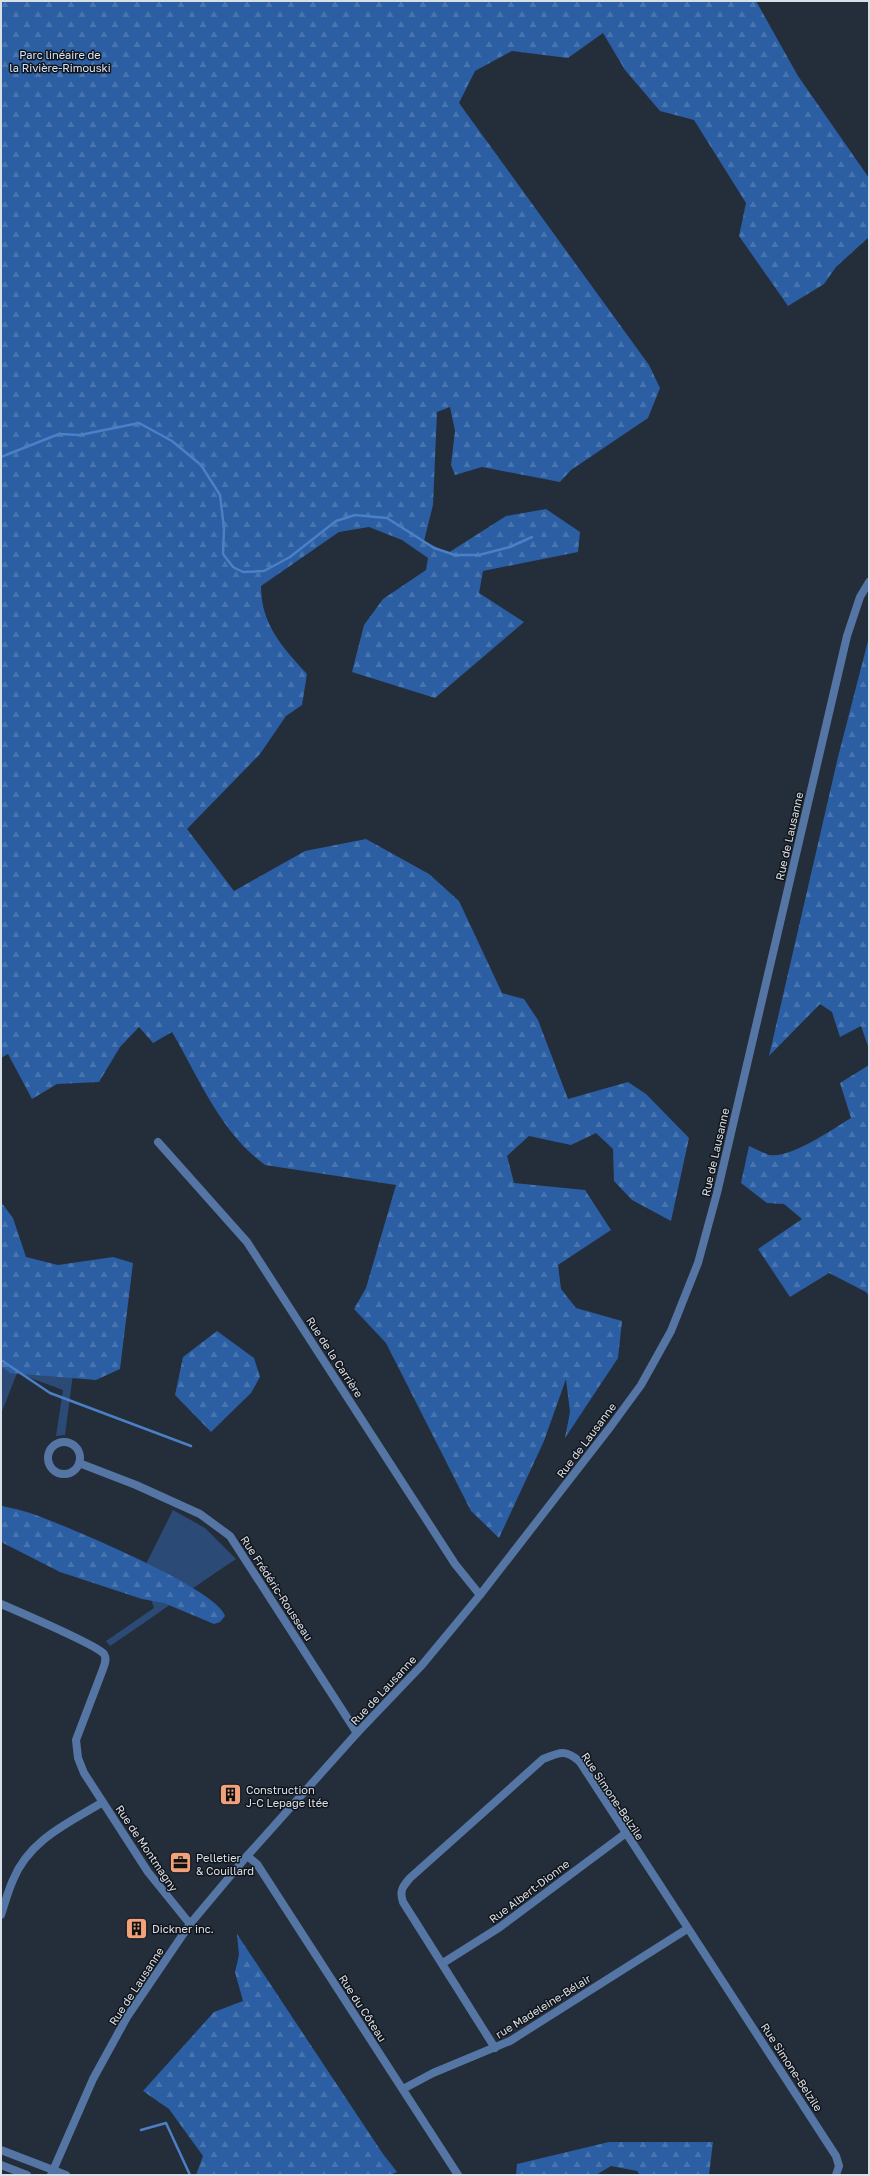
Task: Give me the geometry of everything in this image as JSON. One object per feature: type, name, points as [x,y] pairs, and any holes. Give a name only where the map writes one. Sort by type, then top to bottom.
[{"type":"street","name":"Rue de Lausanne","points":[[52,2173],[94,2079],[127,2017],[190,1924],[247,1856],[357,1733],[422,1665],[480,1595],[611,1426],[641,1384],[671,1331],[698,1263],[717,1193],[847,636],[860,597],[869,582]]},
{"type":"street","name":"Rue de la Carrière","points":[[158,1142],[247,1242],[455,1564],[480,1595]]},
{"type":"street","points":[[67,1442],[72,1444],[79,1453],[79,1463],[73,1472],[68,1474],[58,1474],[50,1467],[48,1462],[49,1451],[56,1444],[67,1442]]},
{"type":"street","name":"Rue Frédéric-Rousseau","points":[[79,1463],[136,1485],[200,1514],[230,1536],[357,1733]]},
{"type":"street","name":"Rue de Montmagny","points":[[1,1604],[85,1642],[104,1654],[106,1659],[103,1669],[76,1740],[78,1758],[81,1766],[103,1802],[148,1872],[190,1924]]},
{"type":"street","name":"Rue Simone-Belzile","points":[[495,2048],[400,1895],[403,1886],[543,1759],[557,1753],[572,1754],[580,1762],[687,1929],[836,2156],[839,2166],[836,2175]]},
{"type":"street","name":"Rue de Montmagny","points":[[1,1915],[13,1879],[23,1860],[35,1846],[50,1834],[103,1802]]},
{"type":"street","name":"Rue Albert-Dionne","points":[[443,1963],[500,1927],[626,1833]]},
{"type":"street","name":"Rue du Côteau","points":[[247,1856],[257,1864],[458,2175]]},
{"type":"street","name":"rue Madeleine-Bélair","points":[[403,2089],[433,2073],[510,2041],[687,1929]]},
{"type":"street","points":[[1,2150],[52,2173],[66,2175]]},
{"type":"street","points":[[1,2165],[27,2175]]},
{"type":"shaded area","points":[[1,1350],[76,1351],[65,1435],[56,1436],[63,1390],[17,1373],[1,1414]]},
{"type":"shaded area","points":[[173,1510],[205,1528],[236,1559],[110,1646],[106,1641],[154,1608],[142,1572]]},
{"type":"green space","name":"Parc linéaire de la Rivière-Rimouski","points":[[1,1],[756,1],[798,76],[869,178],[869,237],[836,267],[824,284],[788,306],[739,236],[746,203],[694,120],[660,111],[625,70],[603,33],[568,58],[512,51],[475,71],[459,103],[649,365],[660,388],[648,418],[571,470],[560,482],[482,467],[455,475],[451,465],[455,431],[450,407],[437,412],[433,505],[424,541],[448,553],[506,516],[546,509],[580,532],[578,552],[483,571],[479,593],[524,622],[435,698],[352,672],[364,625],[383,599],[426,570],[428,558],[402,540],[369,527],[339,532],[261,586],[262,600],[269,623],[281,644],[307,674],[302,705],[286,716],[260,754],[187,829],[234,891],[305,851],[366,839],[429,874],[459,901],[502,993],[524,999],[538,1020],[568,1099],[628,1082],[646,1094],[689,1138],[671,1221],[632,1200],[614,1181],[613,1149],[596,1133],[571,1145],[529,1136],[507,1156],[514,1183],[585,1190],[611,1230],[558,1265],[561,1289],[576,1308],[622,1321],[618,1358],[565,1438],[570,1412],[566,1379],[544,1441],[499,1538],[471,1511],[386,1343],[354,1309],[366,1288],[396,1185],[265,1165],[249,1152],[223,1121],[201,1086],[172,1032],[153,1043],[139,1027],[120,1047],[99,1082],[57,1084],[32,1099],[8,1054],[1,1058]]},
{"type":"green space","points":[[869,637],[869,1049],[861,1026],[840,1037],[832,1012],[820,1004],[769,1056],[838,757]]},
{"type":"green space","points":[[869,1065],[869,1296],[866,1292],[829,1273],[790,1297],[758,1249],[802,1219],[784,1204],[767,1203],[741,1183],[749,1146],[769,1155],[778,1155],[799,1148],[823,1136],[851,1118],[840,1083]]},
{"type":"green space","points":[[1,1202],[13,1218],[26,1257],[58,1265],[113,1257],[133,1263],[120,1369],[96,1380],[10,1373],[1,1366]]},
{"type":"green space","points":[[217,1331],[254,1358],[260,1377],[251,1393],[211,1432],[175,1395],[183,1357]]},
{"type":"green space","points":[[1,1506],[36,1515],[78,1532],[171,1575],[216,1604],[225,1616],[220,1622],[214,1624],[164,1603],[142,1599],[60,1572],[1,1542]]},
{"type":"green space","points":[[237,1934],[383,2154],[397,2172],[390,2175],[196,2175],[203,2156],[169,2109],[143,2091],[214,2012],[243,2001],[235,1972],[239,1955]]},
{"type":"green space","points":[[609,2142],[713,2142],[709,2175],[640,2175],[637,2171],[611,2166],[596,2175],[516,2175],[517,2164]]},
{"type":"waterway","points":[[1,457],[59,434],[80,435],[139,423],[172,441],[201,465],[220,495],[224,528],[223,554],[233,567],[243,572],[264,571],[290,557],[336,521],[355,515],[387,518],[434,548],[455,555],[479,555],[510,547],[532,537]]},
{"type":"waterway","points":[[1,1360],[50,1393],[191,1446]]},
{"type":"waterway","points":[[141,2130],[166,2123],[190,2175]]},
{"type":"place","name":"Construction J-C Lepage ltée","points":[[230,1795]]},
{"type":"place","name":"Pelletier & Couillard","points":[[181,1863]]},
{"type":"place","name":"Dickner inc.","points":[[136,1928]]}]
